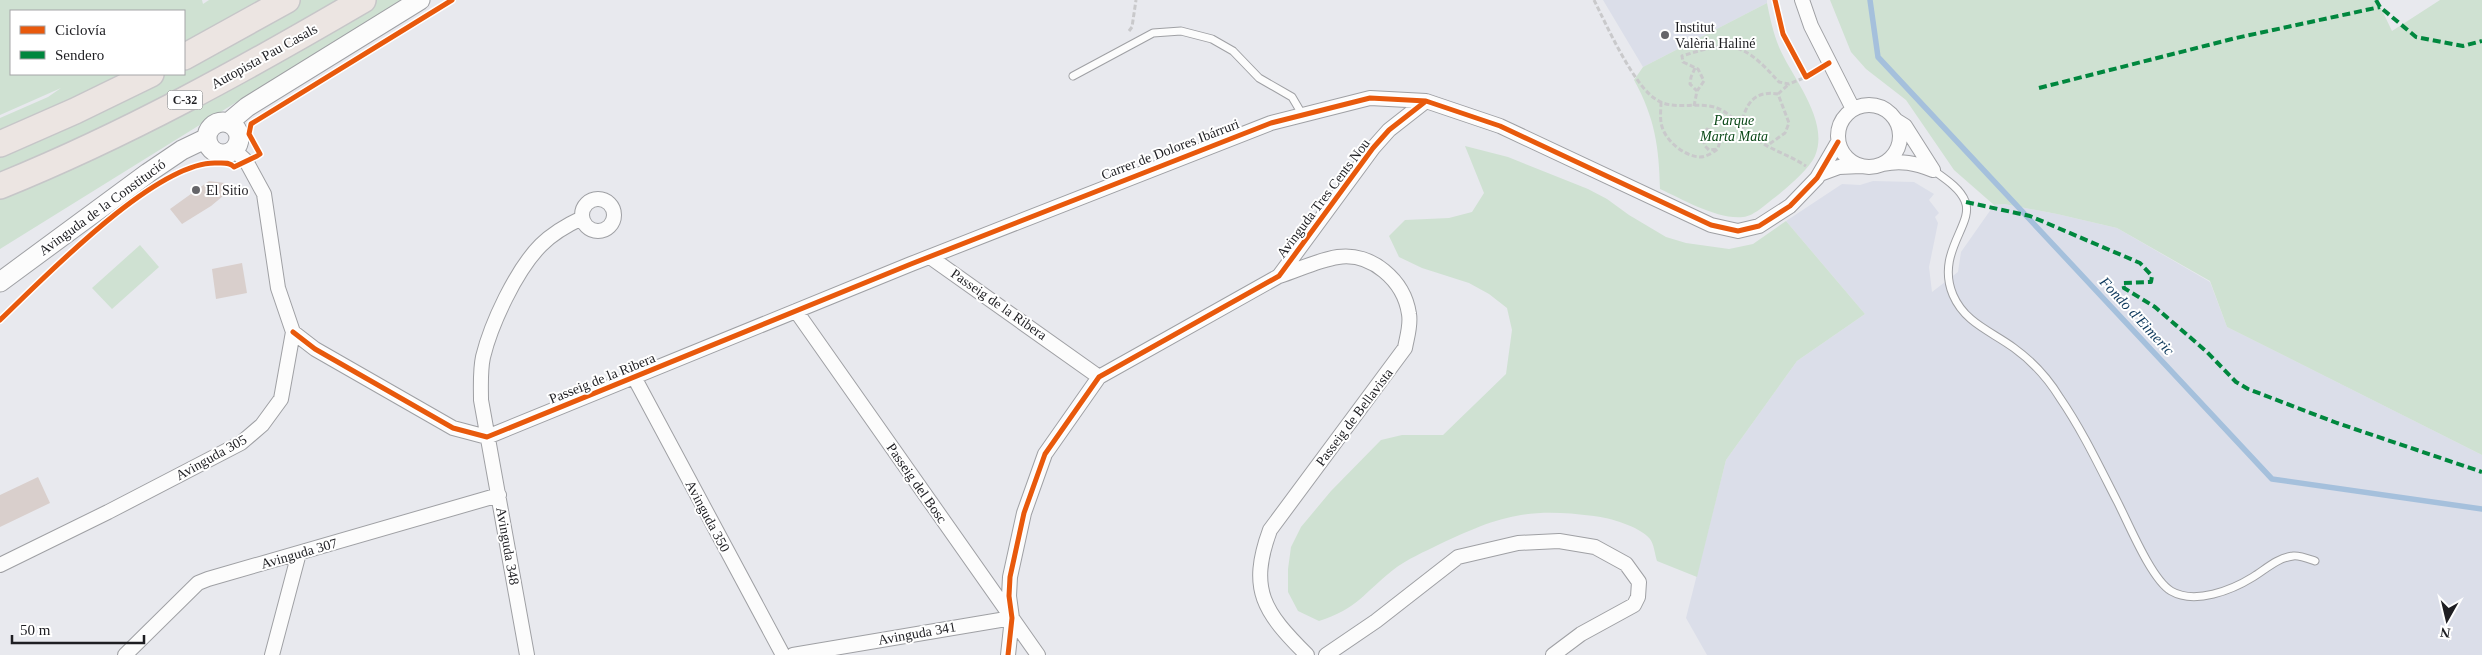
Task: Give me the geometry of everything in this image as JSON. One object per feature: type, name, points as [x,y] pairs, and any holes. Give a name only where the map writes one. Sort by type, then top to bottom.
[{"type":"highway","points":[[185,56],[287,0]]},
{"type":"highway","name":"Autopista Pau Casals","points":[[0,186],[84,150],[162,112],[263,58],[363,0]]},
{"type":"highway","points":[[0,144],[75,111],[149,75]]},
{"type":"street","name":"Avinguda de la Constitució","points":[[0,282],[148,173],[182,150],[206,138],[213,125],[218,122],[228,122],[248,107],[420,0]]},
{"type":"street","points":[[1802,0],[1825,66],[1853,109]]},
{"type":"street","name":"Carrer de Dolores Ibárruri","points":[[930,257],[1272,122],[1370,98],[1426,101]]},
{"type":"street","points":[[1426,101],[1500,126],[1711,225],[1738,231],[1759,226],[1790,206],[1818,176],[1838,142]]},
{"type":"street","name":"Avinguda Tres Cents Nou","points":[[1008,655],[1012,618],[1009,596],[1012,566],[1024,513],[1045,454],[1099,376],[1279,276],[1373,148],[1389,130],[1426,101]]},
{"type":"street","points":[[1896,120],[1900,136],[1897,147],[1887,161],[1870,166],[1847,158],[1838,142],[1838,131],[1841,121],[1853,109],[1874,105],[1884,109],[1905,126],[1933,170]]},
{"type":"street","points":[[206,138],[210,148],[219,154],[234,150],[239,134],[237,129],[228,122]]},
{"type":"street","name":"Avinguda 305","points":[[0,565],[108,512],[241,442],[262,425],[281,399],[293,332],[278,288],[264,194],[246,161],[234,150]]},
{"type":"street","points":[[1818,176],[1839,167],[1870,166],[1897,161],[1933,170]]},
{"type":"street","name":"Avinguda 348","points":[[527,655],[481,400],[482,360],[493,323],[520,274],[540,245],[562,227],[582,218]]},
{"type":"street","name":"Passeig de la Ribera","points":[[487,437],[930,257],[1099,376]]},
{"type":"street","name":"Passeig de Bellavista","points":[[1279,276],[1332,259],[1358,257],[1374,263],[1393,279],[1404,297],[1409,314],[1408,332],[1404,348],[1270,530],[1262,553],[1259,569],[1262,596],[1273,617],[1307,655]]},
{"type":"street","name":"Passeig del Bosc","points":[[796,311],[1038,655]]},
{"type":"street","points":[[293,332],[315,349],[453,428],[487,437]]},
{"type":"street","name":"Avinguda 350","points":[[634,377],[783,655]]},
{"type":"street","name":"Avinguda 307","points":[[125,655],[198,583],[499,495]]},
{"type":"street","points":[[1326,655],[1376,621],[1458,557],[1518,543],[1559,541],[1595,547],[1626,564],[1639,582],[1638,597],[1634,604],[1581,634],[1553,655]]},
{"type":"street","points":[[272,655],[299,553]]},
{"type":"street","name":"Avinguda 341","points":[[793,655],[1012,618]]},
{"type":"lane","points":[[1073,76],[1153,33],[1181,31],[1212,39],[1232,51],[1259,78],[1292,97],[1302,114]]},
{"type":"lane","points":[[1933,170],[1951,184],[1966,202],[1966,217],[1950,252],[1947,271],[1951,289],[1958,305],[1974,324],[2014,348],[2060,398],[2104,475],[2152,571],[2170,591],[2196,597],[2227,590],[2253,577],[2272,564],[2294,556],[2315,561]]},
{"type":"path","points":[[1594,0],[1616,44],[1640,83],[1657,101],[1716,108],[1731,116],[1741,128],[1805,166],[1818,176]]},
{"type":"path","points":[[1694,106],[1697,91],[1704,82],[1698,69],[1682,62],[1682,56],[1725,45],[1743,50],[1764,64],[1779,82],[1789,84]]},
{"type":"path","points":[[1778,94],[1789,84],[1825,66]]},
{"type":"path","points":[[1695,68],[1690,84],[1697,91]]},
{"type":"path","points":[[1802,70],[1806,77]]},
{"type":"path","points":[[1741,128],[1744,110],[1755,98],[1768,92],[1778,94]]},
{"type":"path","points":[[1768,145],[1785,133],[1790,123],[1778,94]]},
{"type":"path","points":[[1661,102],[1661,123],[1672,144],[1684,152],[1700,157],[1710,155],[1718,149],[1720,140],[1716,133],[1707,129],[1702,136],[1705,146],[1709,150],[1718,149]]},
{"type":"shaded area","name":"Institut Valèria Haliné","points":[[1603,0],[1767,0],[1767,3],[1643,67]]},
{"type":"shaded area","points":[[1873,181],[1914,182],[1934,194],[1929,200],[1939,213],[1935,217],[1938,223],[1929,267],[1932,292],[1958,272],[1961,252],[1994,205],[2004,204],[2117,228],[2210,282],[2227,327],[2482,455],[2482,655],[1707,655],[1686,618],[1726,460],[1797,361],[1865,314],[1786,221],[1842,184],[1860,185]]},
{"type":"green space","points":[[0,0],[202,0],[203,4],[209,0],[401,0],[0,249],[0,118],[48,97],[61,88],[0,115]]},
{"type":"green space","points":[[1830,0],[2377,0],[2392,31],[2440,0],[2482,0],[2482,455],[2227,327],[2210,281],[2117,228],[2004,204],[1994,205],[1954,170],[1906,100],[1866,69],[1851,52]]},
{"type":"green space","name":"Parque Marta Mata","points":[[1767,3],[1779,47],[1814,114],[1818,128],[1818,142],[1815,156],[1809,166],[1787,187],[1752,214],[1743,217],[1733,217],[1700,208],[1660,189],[1655,133],[1647,107],[1634,80],[1643,67]]},
{"type":"green space","points":[[1465,146],[1508,157],[1588,189],[1666,237],[1686,243],[1729,249],[1753,244],[1786,221],[1865,314],[1797,361],[1726,460],[1697,577],[1657,561],[1650,539],[1639,530],[1624,523],[1601,517],[1571,513],[1514,516],[1497,520],[1461,534],[1404,562],[1351,606],[1319,621],[1298,611],[1288,592],[1288,569],[1291,547],[1301,527],[1331,491],[1381,440],[1402,435],[1443,435],[1506,374],[1512,330],[1507,308],[1489,294],[1469,283],[1422,268],[1399,257],[1389,236],[1405,220],[1449,218],[1472,212],[1484,193]]},
{"type":"green space","points":[[140,245],[159,267],[112,309],[92,288]]},
{"type":"building","points":[[209,181],[225,183],[229,191],[211,206],[182,224],[170,209]]},
{"type":"building","points":[[242,263],[247,293],[216,299],[212,269]]},
{"type":"building","points":[[38,477],[50,503],[0,527],[0,495]]},
{"type":"waterway","name":"Fondo d'Eimeric","points":[[1870,0],[1878,57],[2272,479],[2482,509]]},
{"type":"marked path","points":[[2376,0],[2380,7],[2416,37],[2463,46],[2482,41]]},
{"type":"marked path","points":[[2039,88],[2236,38],[2380,7]]},
{"type":"marked path","points":[[1966,202],[2030,216],[2140,263],[2152,276],[2151,282],[2123,283],[2124,288],[2155,307],[2207,352],[2236,382],[2248,389],[2337,423],[2482,472]]},
{"type":"cycle path","points":[[0,320],[72,251],[134,200],[164,180],[192,167],[217,163],[228,164],[234,167],[257,156],[260,154],[249,134],[251,124],[452,0]]},
{"type":"cycle path","points":[[1775,0],[1783,34],[1806,77],[1829,63]]},
{"type":"cycle path","points":[[293,332],[315,349],[453,428],[487,437],[911,264],[1271,123],[1370,98],[1426,101]]},
{"type":"cycle path","points":[[1008,655],[1012,618],[1009,596],[1010,577],[1024,513],[1045,454],[1099,377],[1279,276],[1373,148],[1389,130],[1426,101],[1500,126],[1711,225],[1738,231],[1759,226],[1790,206],[1817,178],[1838,142]]},
{"type":"place","name":"Institut Valèria Haliné","points":[[1665,35]]},
{"type":"place","name":"El Sitio","points":[[196,190]]}]
